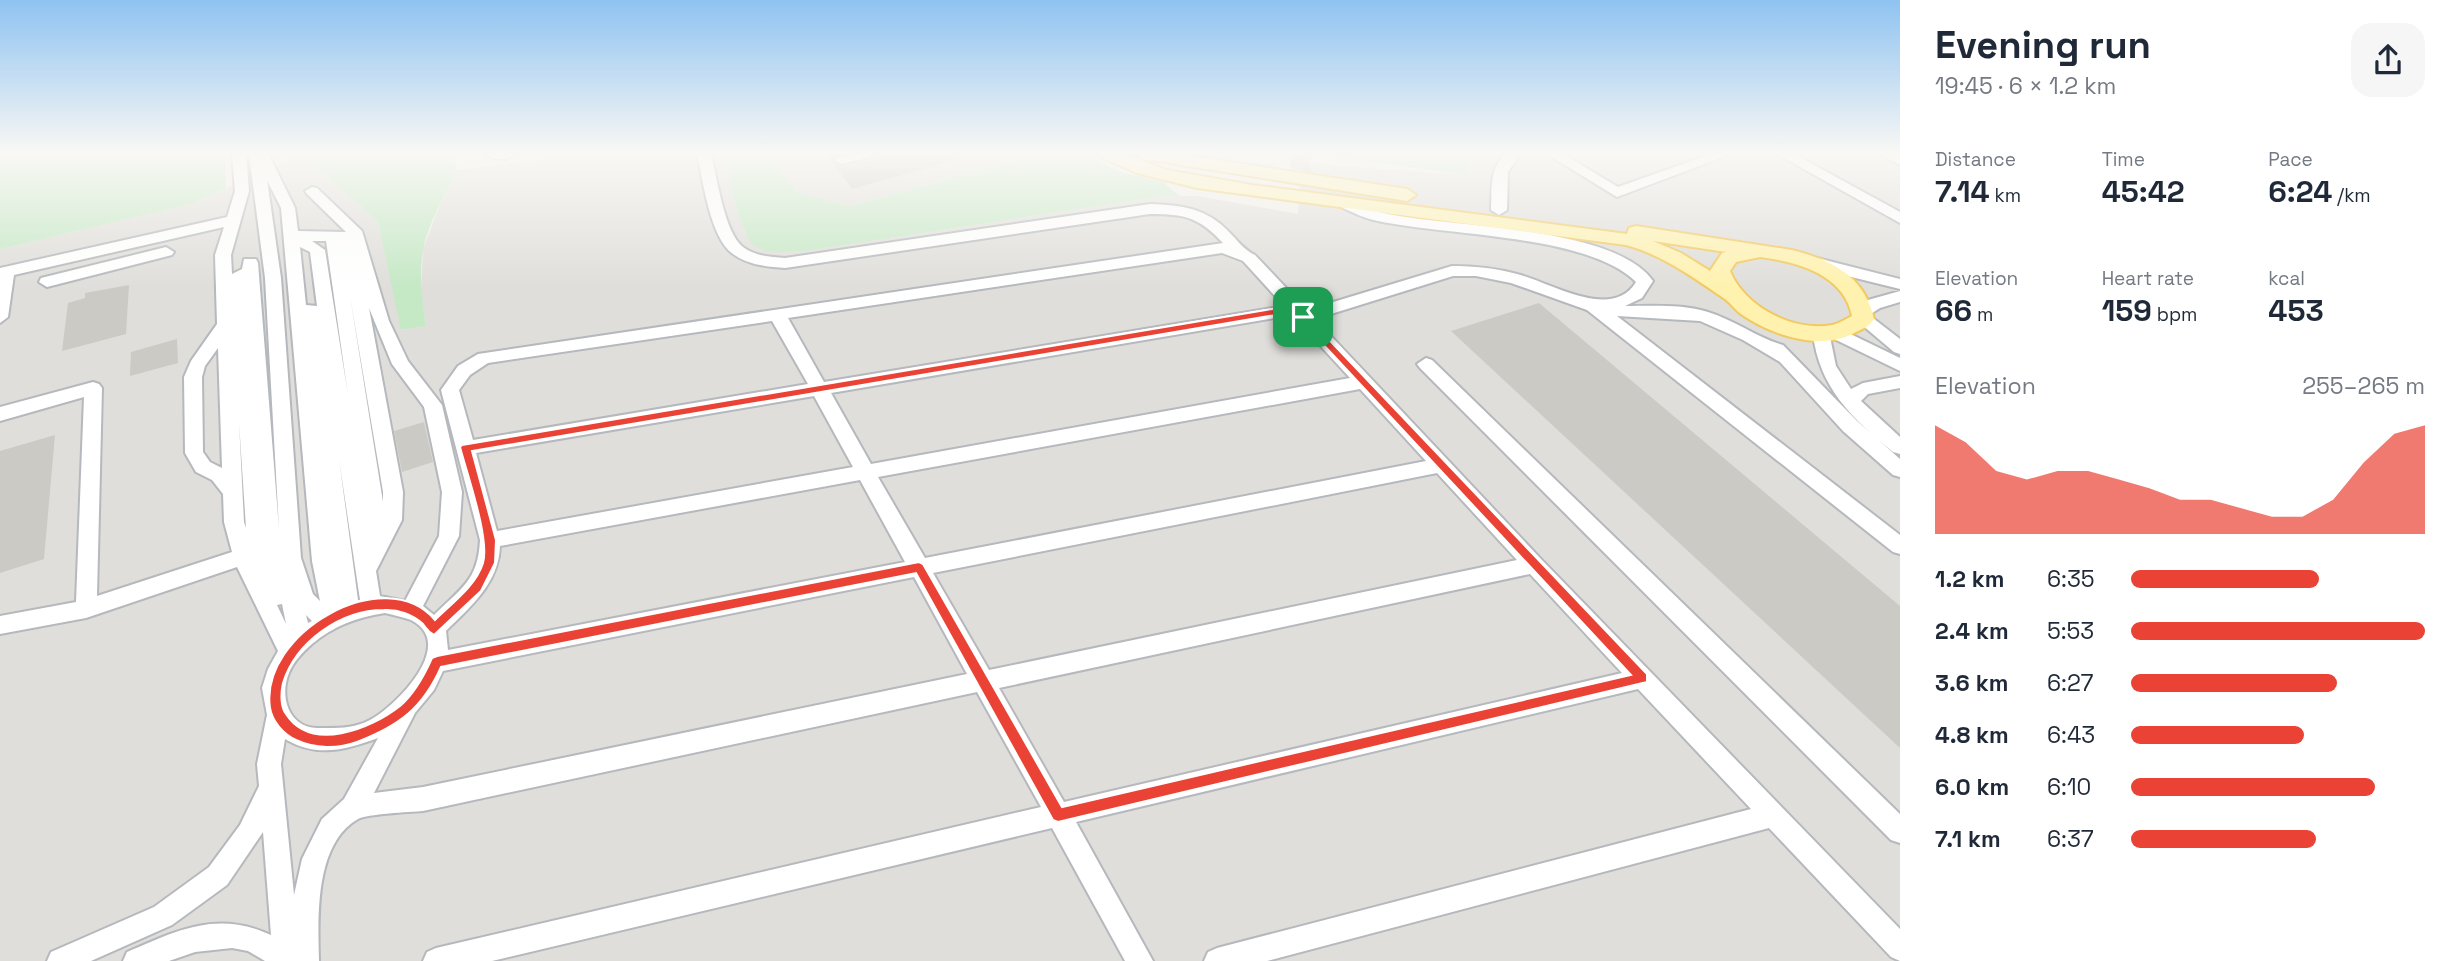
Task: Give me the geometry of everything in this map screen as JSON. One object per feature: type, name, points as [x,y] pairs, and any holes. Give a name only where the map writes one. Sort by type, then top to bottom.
[{"type":"main road","points":[[1308,199],[1483,219],[1626,240],[1654,248],[1678,260],[1754,314],[1779,325],[1829,333],[1848,330],[1863,315],[1855,293],[1846,284],[1806,261],[1760,251],[1428,199]]},
{"type":"main road","points":[[1731,296],[1720,277],[1722,265],[1732,256],[1760,251]]},
{"type":"street","points":[[239,199],[223,255],[234,522],[244,556],[260,592],[291,644]]},
{"type":"street","points":[[257,199],[272,569],[291,644]]},
{"type":"street","points":[[283,199],[288,208],[291,238],[305,259],[339,613]]},
{"type":"street","points":[[320,199],[354,232],[380,321],[401,364],[433,405],[453,492],[449,536],[411,609]]},
{"type":"street","points":[[716,199],[726,234],[733,246],[763,262],[785,263],[1163,209],[1191,211],[1206,216],[1900,948]]},
{"type":"street","points":[[1499,199],[1499,210]]},
{"type":"street","points":[[1865,199],[1900,218]]},
{"type":"street","points":[[1348,205],[1380,217],[1578,246],[1607,254],[1629,265],[1645,281],[1641,293],[1629,300],[1592,306]]},
{"type":"street","points":[[0,317],[3,272],[233,219]]},
{"type":"street","points":[[259,253],[291,558],[304,599],[339,613],[399,605],[411,609],[434,629],[438,650],[437,662],[426,686],[406,709],[364,734],[334,741],[306,738],[294,733],[278,715],[274,704],[277,679],[291,644],[339,613],[366,571],[376,551],[374,508],[332,236],[291,238]]},
{"type":"street","points":[[291,238],[283,254],[309,558],[339,613]]},
{"type":"street","points":[[291,238],[317,250],[366,571]]},
{"type":"street","points":[[434,629],[476,587],[489,563],[490,540],[450,390],[457,376],[473,362],[484,358],[1211,249],[1223,248],[1239,252]]},
{"type":"street","points":[[47,282],[166,252]]},
{"type":"street","points":[[84,273],[88,253]]},
{"type":"street","points":[[259,253],[238,277],[260,592]]},
{"type":"street","points":[[1806,261],[1900,284]]},
{"type":"street","points":[[466,447],[1299,313],[1452,271],[1476,271],[1514,278],[1592,306],[1625,312],[1656,311],[1703,316],[1739,331],[1785,358]]},
{"type":"street","points":[[1731,296],[1850,426],[1900,470]]},
{"type":"street","points":[[1900,296],[1874,304],[1863,315],[1900,348]]},
{"type":"street","points":[[1592,306],[1900,546]]},
{"type":"street","points":[[777,314],[1140,961]]},
{"type":"street","points":[[226,324],[197,365],[193,377],[194,453],[203,467],[219,475],[233,492]]},
{"type":"street","points":[[1900,365],[1829,333],[1824,359],[1831,375],[1851,399],[1900,447]]},
{"type":"street","points":[[1426,364],[1900,831]]},
{"type":"street","points":[[490,540],[1365,382]]},
{"type":"street","points":[[1851,399],[1863,389],[1900,382]]},
{"type":"street","points":[[0,414],[93,388],[86,609]]},
{"type":"street","points":[[437,662],[1441,465]]},
{"type":"street","points":[[0,625],[86,609],[244,556]]},
{"type":"street","points":[[353,807],[423,799],[1534,565]]},
{"type":"street","points":[[436,961],[1642,678]]},
{"type":"street","points":[[306,961],[305,903],[315,859],[331,828],[353,807],[406,709]]},
{"type":"street","points":[[278,715],[268,764],[287,961]]},
{"type":"street","points":[[60,961],[163,916],[218,876],[249,834],[271,787]]},
{"type":"street","points":[[1217,961],[1773,815]]},
{"type":"street","points":[[136,961],[189,939],[219,933],[269,945],[287,961]]},
{"type":"shaded area","points":[[203,199],[352,199],[378,222],[402,330],[426,326],[421,295],[423,249],[443,199],[735,199],[745,233],[771,252],[805,251],[1144,199],[1213,199],[1298,214],[1299,199],[1900,199],[1900,961],[0,961],[0,249],[191,204]]},
{"type":"shaded area","points":[[822,199],[875,199],[849,206]]},
{"type":"green space","points":[[0,199],[202,199],[191,204],[0,249]]},
{"type":"green space","points":[[352,199],[443,199],[423,250],[421,269],[426,326],[401,330],[378,222]]},
{"type":"green space","points":[[735,199],[822,199],[849,206],[875,199],[1144,199],[805,251],[774,252],[756,247],[750,241]]},
{"type":"building","points":[[129,285],[126,334],[62,351],[68,303],[85,298],[85,293]]},
{"type":"building","points":[[1539,303],[1900,606],[1900,748],[1451,331]]},
{"type":"building","points":[[177,339],[178,363],[130,376],[131,352]]},
{"type":"building","points":[[424,422],[433,462],[402,472],[394,431]]},
{"type":"building","points":[[55,435],[44,559],[0,573],[0,451]]},
{"type":"route","points":[[1296,309],[1303,317],[1642,678],[1058,815],[919,567],[437,662],[426,686],[406,709],[379,727],[349,738],[319,741],[306,738],[294,733],[278,715],[274,692],[282,666],[301,641],[326,621],[356,608],[399,605],[420,614],[434,629],[476,587],[489,563],[490,540],[466,447],[1296,309]]}]
